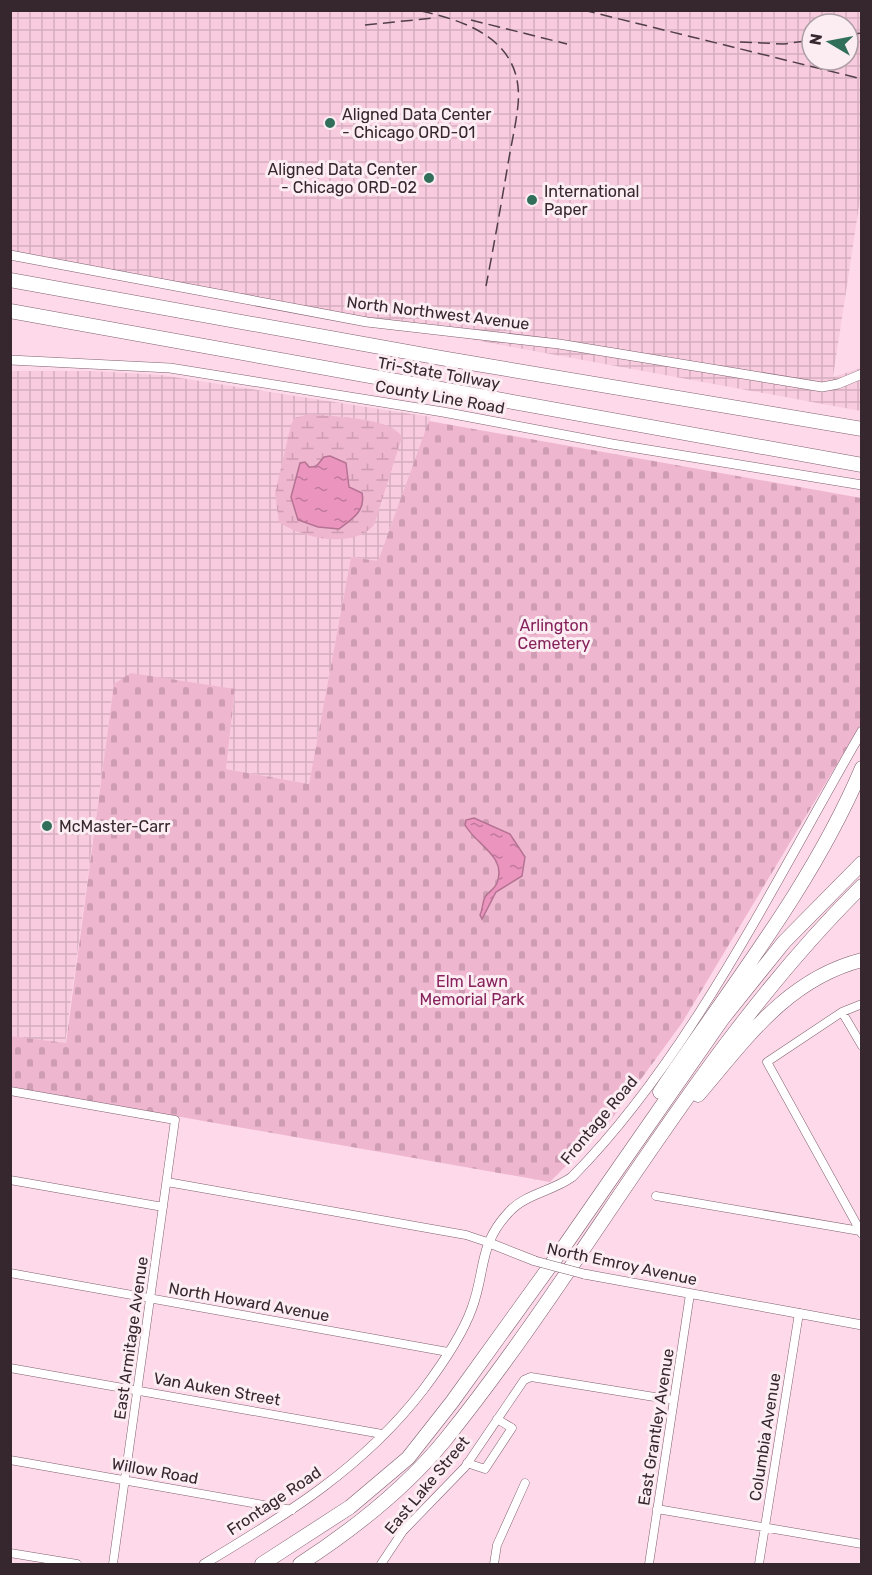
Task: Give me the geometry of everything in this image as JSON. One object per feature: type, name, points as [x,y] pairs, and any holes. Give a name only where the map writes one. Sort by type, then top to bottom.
[{"type":"highway","name":"Tri-State Tollway","points":[[10,280],[441,358],[861,429]]},
{"type":"highway","name":"Tri-State Tollway","points":[[10,311],[861,465]]},
{"type":"highway","points":[[563,1248],[658,1096],[804,882],[833,831],[861,768]]},
{"type":"highway","points":[[262,1564],[350,1507],[408,1458],[452,1402],[563,1248],[751,982],[784,942],[861,862]]},
{"type":"highway","points":[[300,1564],[359,1523],[395,1493],[430,1457],[471,1407],[752,1007],[810,938],[861,886]]},
{"type":"highway","points":[[647,1157],[737,1046],[768,1013],[817,977],[861,960]]},
{"type":"street","name":"North Northwest Avenue","points":[[10,255],[367,322],[530,340],[822,387],[838,384],[861,374]]},
{"type":"street","name":"County Line Road","points":[[10,360],[170,368],[443,412],[612,444],[861,485]]},
{"type":"street","name":"Frontage Road","points":[[204,1564],[294,1510],[328,1485],[382,1434],[423,1390],[448,1352],[471,1310],[487,1242],[505,1216],[520,1203],[561,1185],[572,1177],[637,1101],[724,971],[861,731]]},
{"type":"street","points":[[861,1004],[842,1012],[767,1062],[861,1232]]},
{"type":"street","points":[[842,1012],[861,1046]]},
{"type":"street","name":"East Armitage Avenue","points":[[10,1091],[175,1120],[113,1564]]},
{"type":"street","points":[[10,1180],[163,1207]]},
{"type":"street","name":"North Emroy Avenue","points":[[167,1182],[466,1235],[536,1261],[584,1274],[861,1325]]},
{"type":"street","points":[[656,1196],[861,1232]]},
{"type":"street","name":"North Howard Avenue","points":[[10,1273],[448,1352]]},
{"type":"street","name":"East Grantley Avenue","points":[[649,1564],[690,1294]]},
{"type":"street","name":"Columbia Avenue","points":[[759,1564],[799,1313]]},
{"type":"street","name":"Van Auken Street","points":[[10,1368],[382,1434]]},
{"type":"street","name":"East Lake Street","points":[[381,1564],[403,1531],[467,1463],[524,1380],[531,1377],[673,1400]]},
{"type":"street","points":[[467,1463],[485,1468],[512,1428],[497,1419]]},
{"type":"street","name":"Willow Road","points":[[10,1460],[294,1510]]},
{"type":"street","points":[[494,1564],[497,1545],[525,1483]]},
{"type":"street","points":[[657,1509],[861,1544]]},
{"type":"street","points":[[10,1553],[77,1564]]},
{"type":"shaded area","points":[[10,11],[861,11],[861,193],[833,377],[861,368],[861,411],[11,255]]},
{"type":"shaded area","points":[[10,371],[93,371],[161,375],[431,417],[378,561],[351,557],[309,784],[226,769],[235,690],[114,684],[65,1044],[11,1036]]},
{"type":"green space","points":[[310,414],[346,417],[386,425],[396,430],[402,437],[374,525],[354,537],[328,539],[314,537],[279,522],[275,493],[291,425],[294,418]]},
{"type":"green space","points":[[429,421],[861,498],[861,724],[682,1023],[611,1120],[550,1182],[11,1087],[10,1036],[66,1043],[114,684],[131,673],[235,689],[226,769],[309,784],[351,557],[378,561]]},
{"type":"water","points":[[330,456],[346,463],[349,487],[362,493],[363,499],[360,510],[339,529],[318,527],[298,520],[291,497],[300,463],[305,462],[309,467],[314,467],[324,457]]},
{"type":"water","points":[[474,818],[510,834],[525,857],[522,876],[496,892],[482,919],[480,915],[484,899],[496,885],[499,874],[494,858],[465,825],[466,820]]},
{"type":"railway","points":[[583,10],[862,79]]},
{"type":"railway","points":[[421,11],[459,22],[491,39],[513,66],[518,84],[516,120],[486,286]]},
{"type":"railway","points":[[365,25],[434,18]]},
{"type":"railway","points":[[471,20],[567,44]]},
{"type":"railway","points":[[740,42],[784,44],[800,42]]},
{"type":"place","name":"Aligned Data Center - Chicago ORD-01","points":[[330,123]]},
{"type":"place","name":"Aligned Data Center - Chicago ORD-02","points":[[429,178]]},
{"type":"place","name":"International Paper","points":[[532,200]]},
{"type":"place","name":"McMaster-Carr","points":[[47,826]]},
{"type":"park label","name":"Arlington Cemetery","points":[[554,634]]},
{"type":"park label","name":"Elm Lawn Memorial Park","points":[[472,990]]}]
